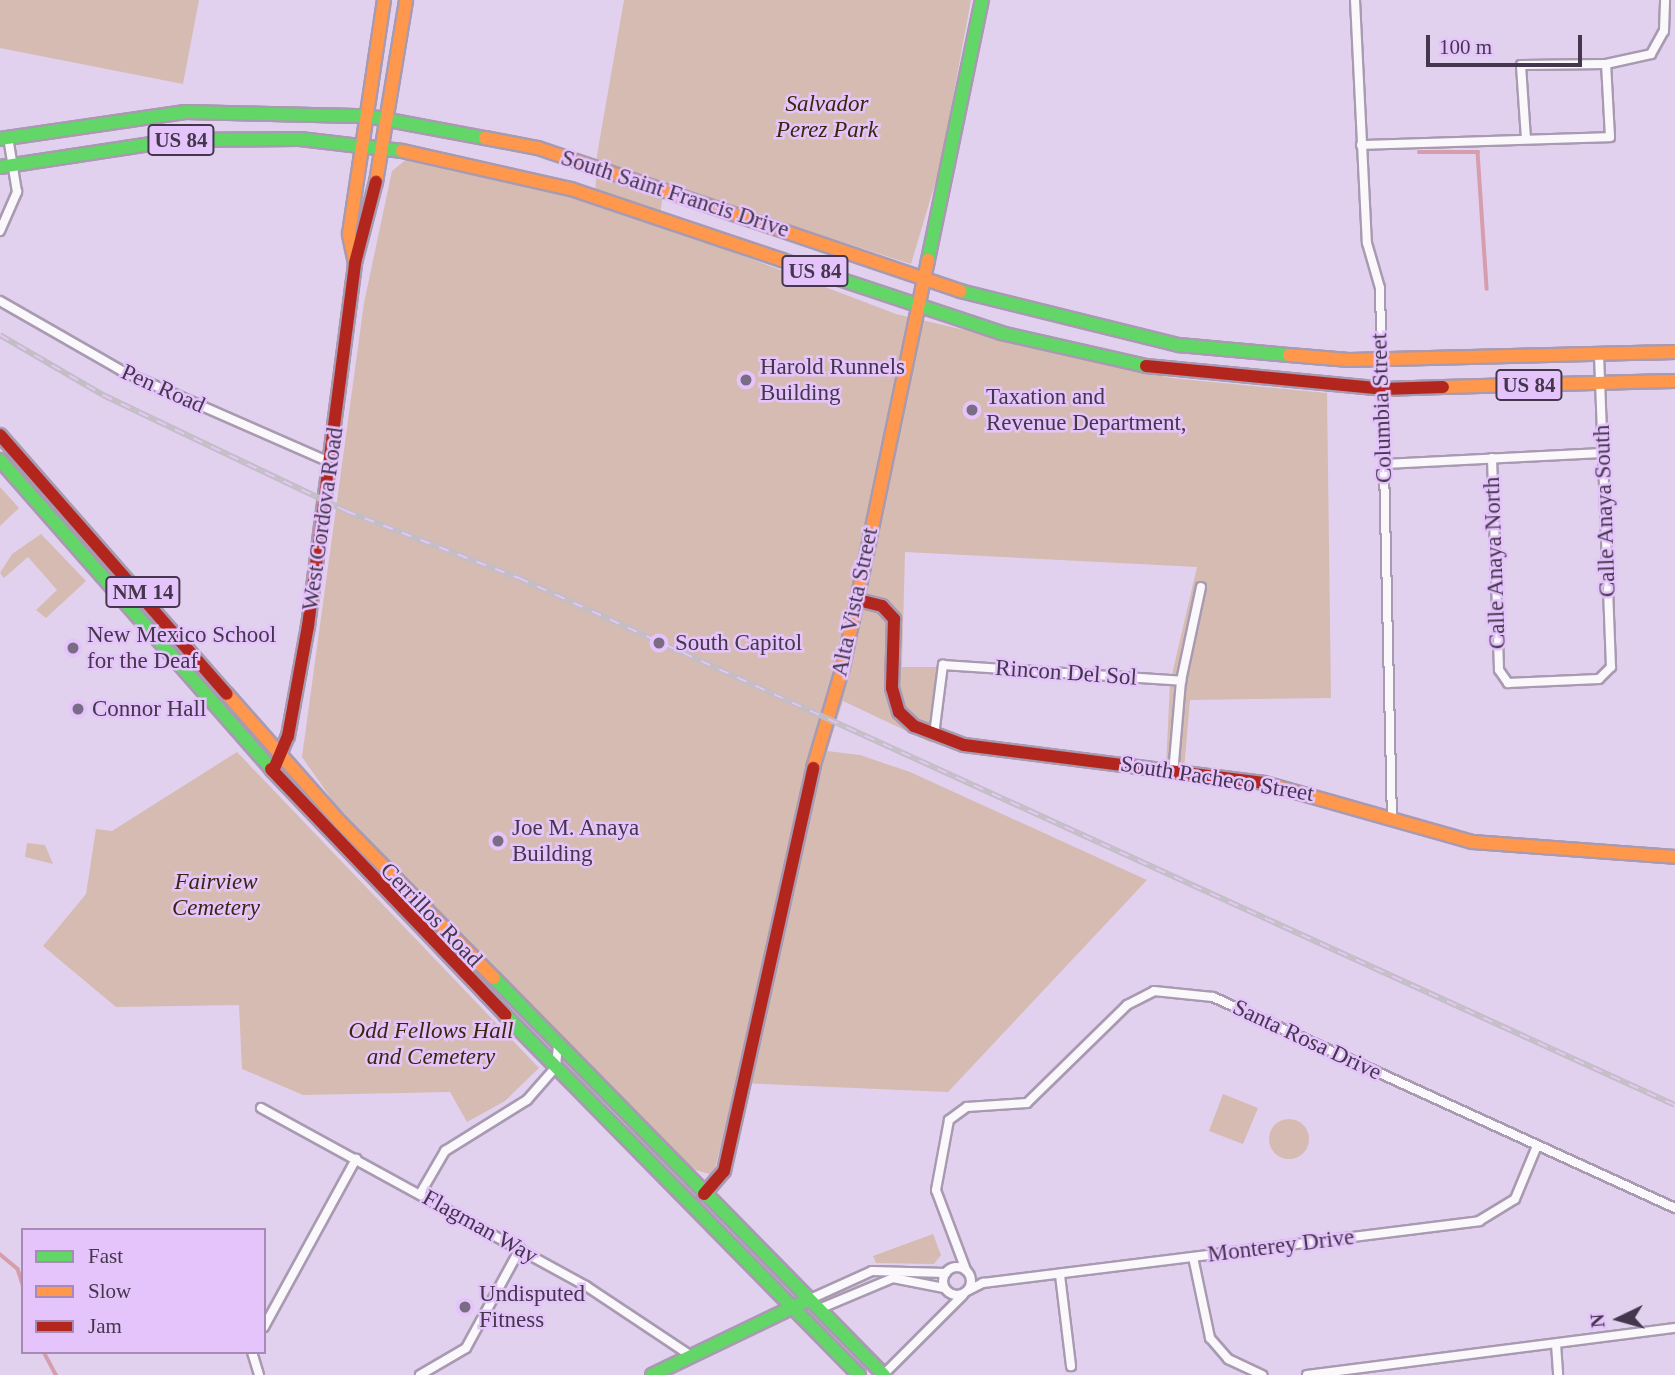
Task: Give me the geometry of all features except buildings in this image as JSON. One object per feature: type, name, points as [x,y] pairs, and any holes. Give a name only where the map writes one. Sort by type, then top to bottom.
[{"type":"main road","name":"West Cordova Road","points":[[355,263],[349,234],[384,0]]},
{"type":"main road","name":"West Cordova Road","points":[[273,771],[282,753],[332,463],[355,263],[385,147],[406,0]]},
{"type":"main road","name":"Alta Vista Street","points":[[704,1194],[724,1171],[816,756],[858,600],[982,0]]},
{"type":"main road","name":"South Saint Francis Drive","points":[[4,138],[185,112],[367,116],[538,148],[925,279],[1044,316],[1179,345],[1381,360],[1675,352]]},
{"type":"main road","name":"South Saint Francis Drive","points":[[6,165],[176,140],[385,147],[571,189],[1037,343],[1167,371],[1383,389],[1675,381]]},
{"type":"main road","name":"Cerrillos Road","points":[[0,435],[157,608],[340,822],[884,1375]]},
{"type":"main road","name":"Cerrillos Road","points":[[0,460],[145,620],[273,771],[556,1067],[859,1375]]},
{"type":"main road","name":"South Pacheco Street","points":[[858,600],[892,614],[896,706],[909,723],[934,735],[1173,774],[1285,786],[1472,842],[1675,857]]},
{"type":"main road","points":[[145,620],[157,608]]},
{"type":"main road","points":[[652,1375],[795,1311],[808,1300]]},
{"type":"main road","points":[[795,1311],[819,1309]]},
{"type":"street","name":"Columbia Street","points":[[1355,0],[1367,243],[1380,288],[1392,819]]},
{"type":"street","points":[[1526,139],[1521,65],[1606,64],[1651,54],[1664,31],[1665,0]]},
{"type":"street","points":[[1361,145],[1611,137],[1606,64]]},
{"type":"street","points":[[0,231],[17,192],[6,165],[4,138]]},
{"type":"street","name":"Pen Road","points":[[0,302],[122,371],[332,463]]},
{"type":"street","name":"Calle Anaya South","points":[[1599,355],[1611,667]]},
{"type":"street","points":[[1384,464],[1602,453]]},
{"type":"street","name":"Calle Anaya North","points":[[1492,458],[1499,670],[1508,683],[1599,679],[1611,667]]},
{"type":"street","points":[[1173,774],[1181,681],[1201,587]]},
{"type":"street","name":"Rincon Del Sol","points":[[934,735],[939,671],[951,665],[1181,681]]},
{"type":"street","name":"Santa Rosa Drive","points":[[954,1251],[936,1191],[957,1110],[1027,1103],[1127,1005],[1154,991],[1180,990],[1213,998],[1675,1208]]},
{"type":"street","points":[[420,1194],[445,1151],[527,1100],[556,1067],[558,1045]]},
{"type":"street","name":"Flagman Way","points":[[261,1108],[581,1283],[693,1357]]},
{"type":"street","name":"Monterey Drive","points":[[884,1375],[966,1292],[983,1283],[1479,1221],[1515,1199],[1538,1146]]},
{"type":"street","points":[[266,1323],[356,1159]]},
{"type":"street","points":[[420,1375],[466,1348],[520,1249]]},
{"type":"street","points":[[951,1310],[946,1290],[954,1251]]},
{"type":"street","points":[[954,1251],[968,1273],[983,1283]]},
{"type":"street","points":[[1192,1257],[1210,1338],[1228,1360],[1263,1375]]},
{"type":"street","points":[[808,1300],[872,1271],[968,1273]]},
{"type":"street","points":[[819,1309],[893,1278],[966,1292],[968,1273]]},
{"type":"street","points":[[1060,1275],[1072,1366]]},
{"type":"street","points":[[1307,1375],[1675,1328]]},
{"type":"street","points":[[1556,1344],[1558,1375]]},
{"type":"street","points":[[254,1354],[259,1375]]},
{"type":"green space","points":[[0,0],[199,0],[183,84],[0,48]]},
{"type":"green space","name":"Salvador Perez Park","points":[[624,0],[971,0],[940,167],[911,264],[664,185],[659,224],[896,314],[1171,378],[1327,393],[1331,698],[1190,700],[1184,770],[1166,767],[1170,683],[1197,567],[905,552],[902,667],[937,667],[932,743],[843,701],[827,751],[860,755],[910,772],[1147,880],[948,1092],[738,1083],[713,1175],[692,1169],[505,980],[335,804],[302,757],[364,303],[392,171],[408,158],[595,202],[597,155]]},
{"type":"green space","points":[[0,487],[19,508],[0,526]]},
{"type":"green space","points":[[41,534],[86,581],[46,618],[36,610],[57,590],[28,557],[4,578],[0,573],[12,554]]},
{"type":"green space","name":"Fairview Cemetery","points":[[237,752],[539,1068],[505,1101],[467,1122],[450,1092],[303,1095],[242,1069],[239,1005],[116,1007],[43,946],[86,894],[96,829],[112,831]]},
{"type":"green space","points":[[27,843],[45,845],[53,864],[25,857]]},
{"type":"green space","points":[[1223,1094],[1258,1108],[1243,1144],[1209,1131]]},
{"type":"green space","points":[[1289,1119],[1303,1125],[1309,1139],[1303,1153],[1289,1159],[1275,1153],[1269,1139],[1275,1125]]},
{"type":"green space","points":[[933,1234],[941,1255],[934,1264],[876,1263],[873,1256]]},
{"type":"waterway","points":[[1419,152],[1478,152],[1487,289]]},
{"type":"waterway","points":[[0,1254],[18,1269],[21,1278]]},
{"type":"waterway","points":[[45,1354],[56,1375]]},
{"type":"railway","points":[[0,335],[103,395],[346,511],[519,578],[1675,1105]]},
{"type":"traffic: fast","points":[[928,260],[982,0]]},
{"type":"traffic: fast","points":[[0,139],[185,112],[367,116],[485,138]]},
{"type":"traffic: fast","points":[[0,167],[176,140],[300,139],[402,151]]},
{"type":"traffic: fast","points":[[782,260],[1001,333],[1146,366]]},
{"type":"traffic: fast","points":[[960,291],[1179,345],[1289,355]]},
{"type":"traffic: fast","points":[[0,460],[271,769]]},
{"type":"traffic: fast","points":[[494,978],[884,1375]]},
{"type":"traffic: fast","points":[[505,1015],[859,1375]]},
{"type":"traffic: fast","points":[[652,1375],[808,1300]]},
{"type":"traffic: slow","points":[[355,263],[349,234],[384,0]]},
{"type":"traffic: slow","points":[[376,182],[406,0]]},
{"type":"traffic: slow","points":[[485,138],[538,148],[960,291]]},
{"type":"traffic: slow","points":[[402,151],[571,189],[782,260]]},
{"type":"traffic: slow","points":[[813,768],[843,667],[928,260]]},
{"type":"traffic: slow","points":[[1289,355],[1349,360],[1675,352]]},
{"type":"traffic: slow","points":[[1443,387],[1675,381]]},
{"type":"traffic: slow","points":[[227,694],[340,822],[494,978]]},
{"type":"traffic: slow","points":[[1264,783],[1472,842],[1675,857]]},
{"type":"traffic: jam","points":[[273,771],[288,736],[308,626],[355,263],[376,182]]},
{"type":"traffic: jam","points":[[1146,366],[1383,389],[1443,387]]},
{"type":"traffic: jam","points":[[0,435],[227,694]]},
{"type":"traffic: jam","points":[[858,600],[882,606],[894,619],[892,688],[899,712],[914,726],[964,745],[1264,783]]},
{"type":"traffic: jam","points":[[704,1194],[724,1171],[813,768]]},
{"type":"traffic: jam","points":[[271,769],[505,1015]]},
{"type":"place","name":"Harold Runnels Building","points":[[746,380]]},
{"type":"place","name":"Taxation and Revenue Department,","points":[[972,410]]},
{"type":"place","name":"South Capitol","points":[[659,643]]},
{"type":"place","name":"New Mexico School for the Deaf","points":[[73,648]]},
{"type":"place","name":"Connor Hall","points":[[78,709]]},
{"type":"place","name":"Joe M. Anaya Building","points":[[498,841]]},
{"type":"place","name":"Undisputed Fitness","points":[[465,1307]]},
{"type":"park label","name":"Odd Fellows Hall and Cemetery","points":[[431,1044]]}]
